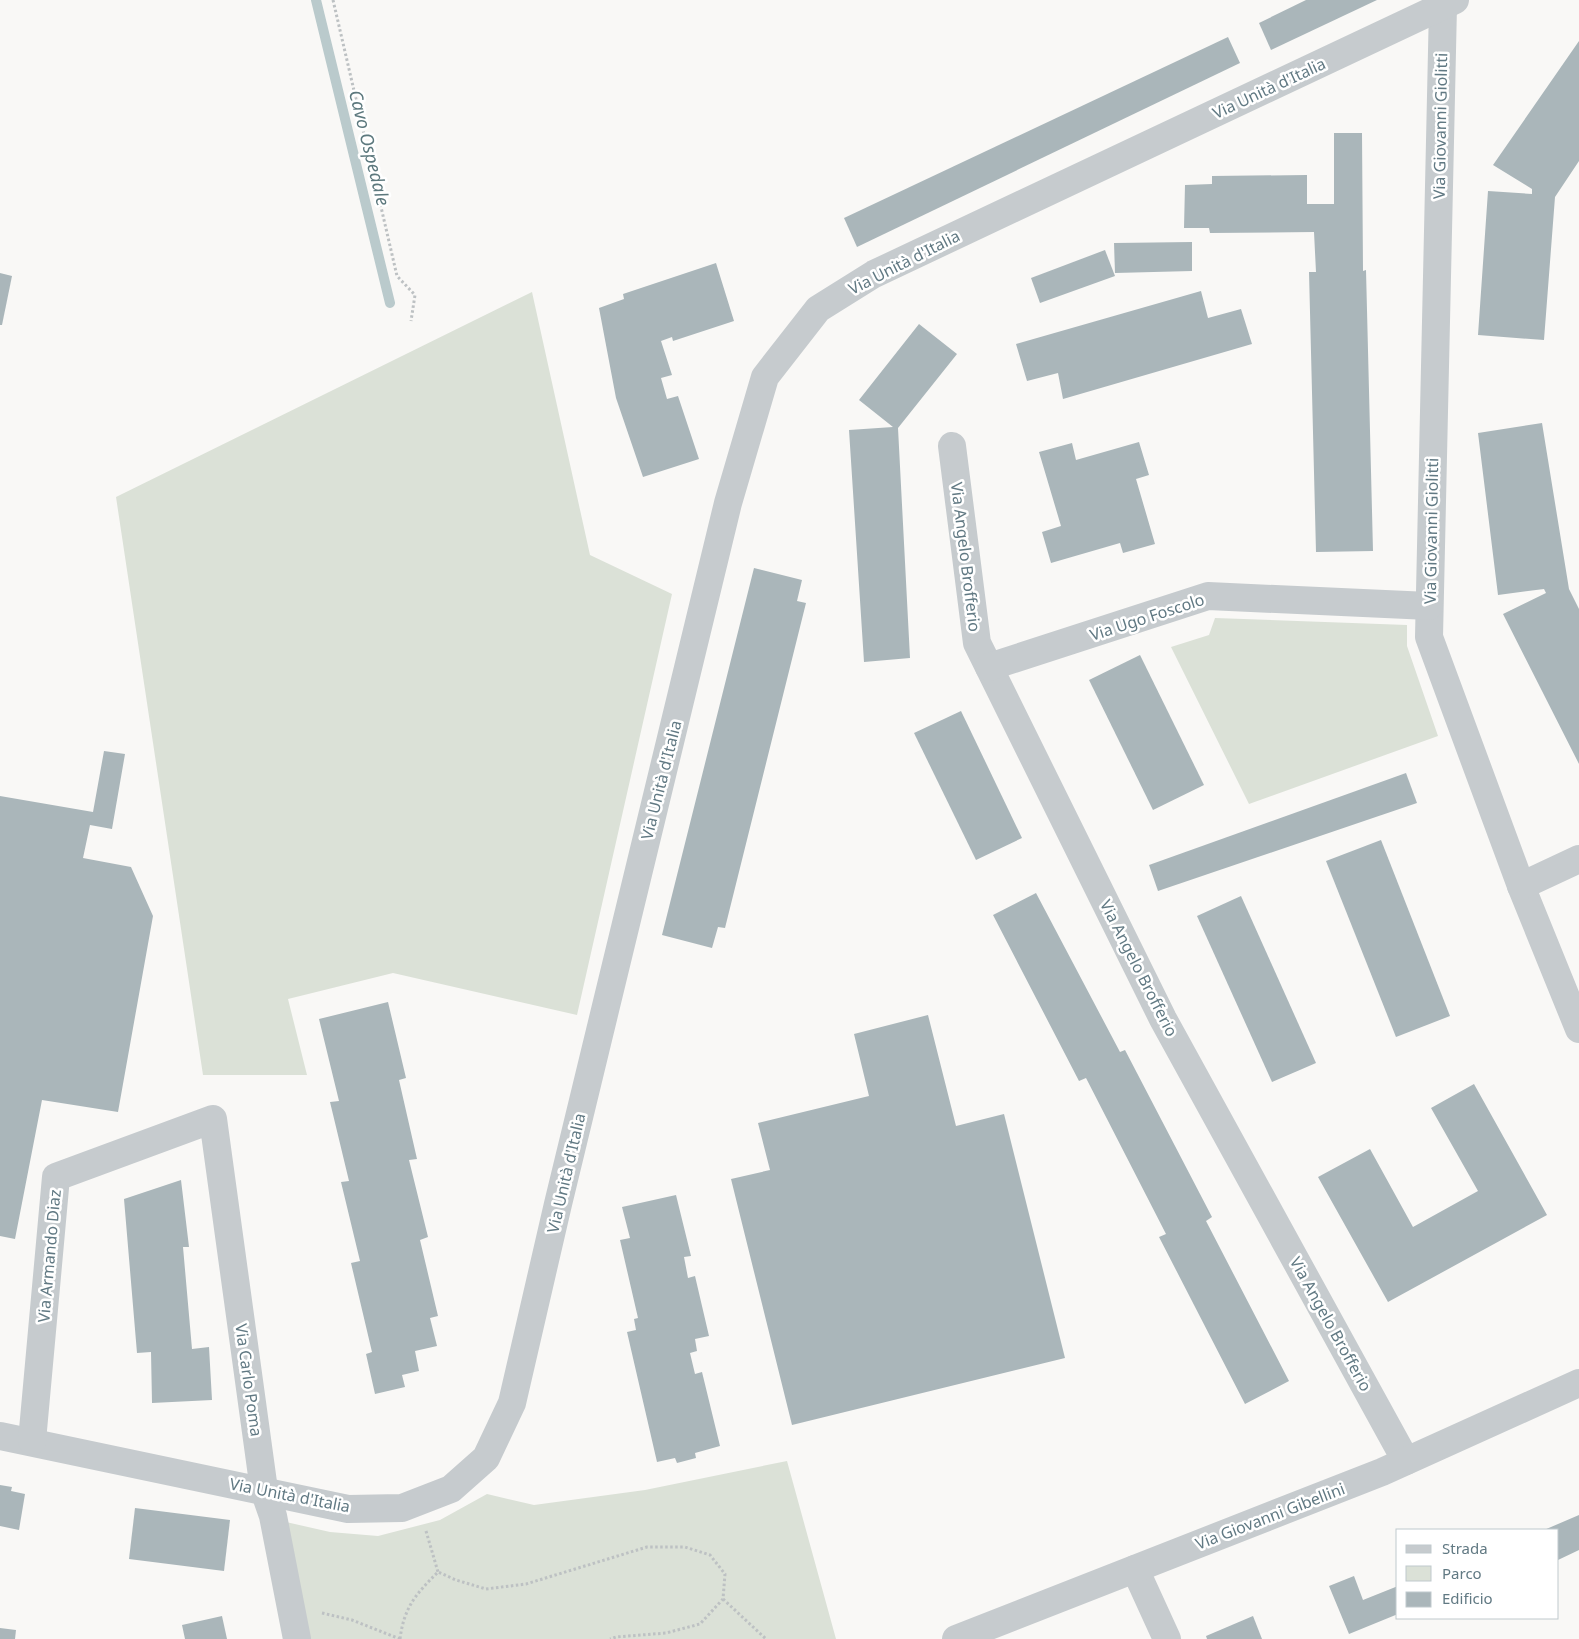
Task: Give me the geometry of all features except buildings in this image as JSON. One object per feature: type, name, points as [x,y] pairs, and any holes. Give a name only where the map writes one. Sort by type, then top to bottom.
[{"type":"street","name":"Via Giovanni Giolitti","points":[[1449,3],[1429,637],[1521,886],[1579,1029]]},
{"type":"street","name":"Via Unità d'Italia","points":[[0,1436],[32,1441],[348,1509],[402,1508],[451,1489],[486,1458],[512,1403],[560,1194],[728,503],[765,377],[818,309],[874,274],[1449,3]]},
{"type":"street","name":"Via Angelo Brofferio","points":[[952,446],[976,643],[1164,1019],[1406,1461]]},
{"type":"street","name":"Via Ugo Foscolo","points":[[989,667],[1208,596],[1429,606]]},
{"type":"street","points":[[1521,886],[1579,858]]},
{"type":"street","name":"Via Carlo Poma","points":[[213,1118],[264,1490],[273,1516],[297,1639]]},
{"type":"street","name":"Via Armando Diaz","points":[[32,1441],[56,1177],[213,1118]]},
{"type":"street","name":"Via Giovanni Gibellini","points":[[956,1639],[1406,1461],[1579,1384]]},
{"type":"street","points":[[1135,1569],[1167,1639]]},
{"type":"path","points":[[333,0],[397,276],[415,295],[411,320]]},
{"type":"path","points":[[426,1529],[438,1572]]},
{"type":"path","points":[[438,1572],[456,1580],[486,1589],[526,1584],[647,1547],[685,1547],[710,1555],[725,1574],[723,1599],[700,1624],[666,1633],[610,1639]]},
{"type":"path","points":[[292,1613],[320,1612],[352,1620],[400,1639],[404,1619],[412,1600],[438,1572]]},
{"type":"path","points":[[723,1599],[766,1639]]},
{"type":"green space","points":[[532,292],[590,555],[672,594],[577,1015],[393,973],[288,999],[307,1075],[203,1075],[116,497]]},
{"type":"green space","points":[[1215,618],[1407,625],[1407,646],[1438,736],[1249,804],[1171,647],[1209,635]]},
{"type":"green space","points":[[787,1461],[836,1639],[308,1639],[286,1522],[330,1532],[378,1536],[440,1520],[487,1494],[534,1505],[645,1490]]},
{"type":"waterway","name":"Cavo Ospedale","points":[[316,0],[390,303]]}]
